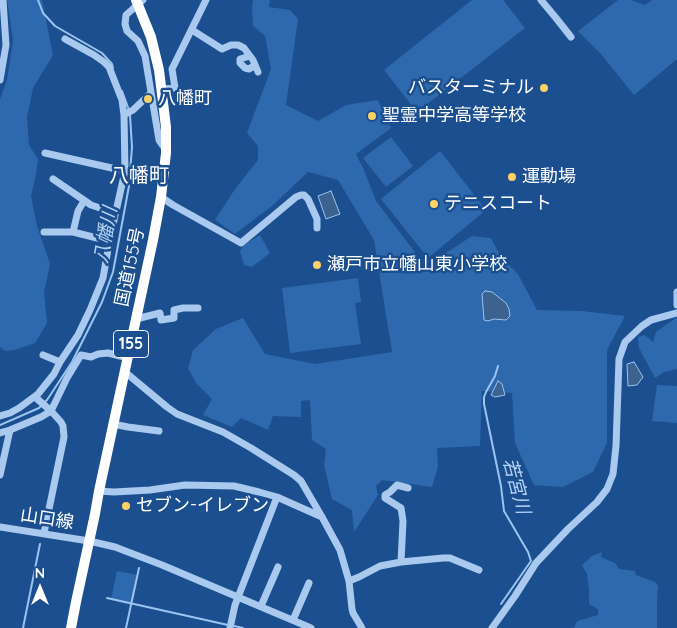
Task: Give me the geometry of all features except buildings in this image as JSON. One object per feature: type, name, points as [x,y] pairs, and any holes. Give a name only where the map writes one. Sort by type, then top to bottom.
[{"type":"highway","name":"国道155号","points":[[72,628],[98,490],[128,358],[160,197],[166,147],[166,127],[159,70],[151,37],[139,2]]},
{"type":"street","points":[[0,79],[6,45],[3,0]]},
{"type":"street","points":[[162,89],[175,88],[172,69],[206,0]]},
{"type":"street","points":[[541,0],[571,37]]},
{"type":"street","points":[[139,2],[126,15],[124,24],[127,31],[138,41],[145,56],[160,140],[163,146],[166,147]]},
{"type":"street","points":[[192,30],[222,49],[230,44],[238,44],[244,48],[250,56],[257,69],[244,68],[240,63],[240,59],[250,56]]},
{"type":"street","points":[[0,416],[37,399],[38,394],[54,374],[78,335],[103,278],[125,171],[128,113],[109,67],[94,55],[65,38]]},
{"type":"street","points":[[128,113],[151,93]]},
{"type":"street","points":[[45,153],[125,171]]},
{"type":"street","points":[[53,179],[91,206],[115,213]]},
{"type":"street","points":[[160,197],[240,242],[296,198],[304,195],[317,219],[317,228]]},
{"type":"street","points":[[73,232],[78,211],[84,201]]},
{"type":"street","points":[[44,232],[73,232],[97,238],[110,238]]},
{"type":"street","points":[[677,292],[677,305]]},
{"type":"street","points":[[136,319],[160,313],[160,320],[174,318],[174,310],[198,308]]},
{"type":"street","points":[[492,628],[536,563],[597,502],[607,489],[613,474],[616,446],[619,359],[625,342],[651,320],[677,313]]},
{"type":"street","points":[[68,353],[78,358]]},
{"type":"street","points":[[0,433],[41,417],[49,409],[81,355],[91,357],[108,353],[128,358]]},
{"type":"street","points":[[43,354],[60,362]]},
{"type":"street","points":[[124,372],[166,408],[176,414],[224,432],[301,481],[340,550],[349,581],[353,613],[362,628]]},
{"type":"street","points":[[37,399],[49,409],[63,426],[64,437],[44,533]]},
{"type":"street","points":[[113,424],[128,428],[159,431]]},
{"type":"street","points":[[0,475],[10,430]]},
{"type":"street","points":[[98,490],[114,492],[150,490],[185,485],[234,486],[277,497],[322,517]]},
{"type":"street","points":[[401,562],[403,521],[401,508],[385,498],[384,495],[397,485],[408,488]]},
{"type":"street","points":[[230,628],[235,605],[277,497]]},
{"type":"street","name":"山口線","points":[[0,526],[116,547],[311,628]]},
{"type":"street","points":[[349,581],[380,566],[401,562],[450,558],[479,570]]},
{"type":"street","points":[[261,606],[278,567]]},
{"type":"street","points":[[293,620],[309,583]]},
{"type":"shaded area","points":[[7,0],[42,0],[53,55],[33,88],[27,117],[29,145],[38,159],[31,196],[37,226],[50,264],[44,292],[47,323],[35,343],[15,350],[5,351],[0,347],[0,99],[7,80],[13,40]]},
{"type":"shaded area","points":[[253,0],[270,0],[269,7],[290,10],[298,19],[286,105],[318,121],[346,105],[378,100],[391,128],[356,154],[376,201],[427,268],[441,256],[472,236],[491,238],[501,257],[518,274],[537,310],[582,311],[625,316],[607,350],[607,443],[593,472],[563,487],[534,485],[515,443],[512,393],[482,391],[480,446],[437,448],[438,467],[432,487],[382,480],[376,486],[378,495],[354,532],[352,510],[332,499],[324,465],[326,449],[312,440],[310,400],[301,401],[301,417],[273,416],[268,430],[241,418],[232,427],[203,415],[212,399],[196,383],[188,368],[193,350],[216,329],[243,318],[265,354],[315,364],[392,352],[374,240],[338,180],[308,172],[272,206],[235,234],[215,220],[235,189],[258,160],[258,146],[247,133],[271,69],[265,36],[253,26]]},
{"type":"shaded area","points":[[472,0],[503,0],[525,28],[417,112],[384,70]]},
{"type":"shaded area","points":[[618,0],[631,0],[645,5],[652,0],[677,0],[677,59],[634,95],[601,54],[578,31]]},
{"type":"shaded area","points":[[391,137],[413,166],[386,187],[363,158]]},
{"type":"shaded area","name":"テニスコート","points":[[440,151],[486,210],[428,258],[381,199]]},
{"type":"shaded area","points":[[331,191],[340,214],[326,219],[318,196]]},
{"type":"shaded area","points":[[260,235],[270,253],[252,267],[244,265],[240,251],[245,244]]},
{"type":"shaded area","points":[[358,278],[361,302],[355,303],[361,344],[290,353],[282,288]]},
{"type":"shaded area","points":[[485,291],[492,292],[506,303],[510,316],[506,320],[484,320],[482,294]]},
{"type":"shaded area","points":[[677,317],[677,369],[664,372],[655,378],[639,348],[638,337],[645,335],[653,342],[656,332]]},
{"type":"shaded area","points":[[634,362],[643,377],[637,385],[628,386],[627,364]]},
{"type":"shaded area","points":[[498,381],[502,384],[505,395],[495,397],[491,395]]},
{"type":"shaded area","points":[[657,385],[677,386],[677,423],[652,421]]},
{"type":"shaded area","points":[[602,552],[601,557],[615,563],[619,569],[635,571],[636,575],[655,582],[658,586],[657,628],[574,628],[577,621],[598,615],[598,609],[589,604],[587,574],[582,565],[592,556]]},
{"type":"shaded area","points":[[117,571],[138,575],[132,605],[111,600]]},
{"type":"waterway","name":"八幡川","points":[[38,0],[43,13],[55,26],[102,53],[112,64],[113,68]]},
{"type":"waterway","name":"八幡川","points":[[122,91],[129,110]]},
{"type":"waterway","name":"八幡川","points":[[0,425],[39,408],[47,400],[72,362],[102,302],[113,272],[129,186],[132,147],[130,115]]},
{"type":"waterway","name":"若宮川","points":[[498,366],[484,397],[484,404],[501,486],[504,511],[528,552],[531,561],[501,604]]},
{"type":"waterway","points":[[23,628],[40,544]]},
{"type":"waterway","points":[[126,628],[139,568]]},
{"type":"waterway","points":[[107,598],[228,625]]},
{"type":"waterway","points":[[234,626],[243,628]]},
{"type":"place","name":"バスターミナル","points":[[544,88]]},
{"type":"place","name":"八幡町","points":[[148,99]]},
{"type":"place","name":"聖霊中学高等学校","points":[[372,116]]},
{"type":"place","name":"運動場","points":[[512,177]]},
{"type":"place","name":"テニスコート","points":[[434,204]]},
{"type":"place","name":"瀬戸市立幡山東小学校","points":[[317,265]]},
{"type":"place","name":"セブン-イレブン","points":[[126,506]]},
{"type":"district","name":"八幡町","points":[[139,176]]}]
